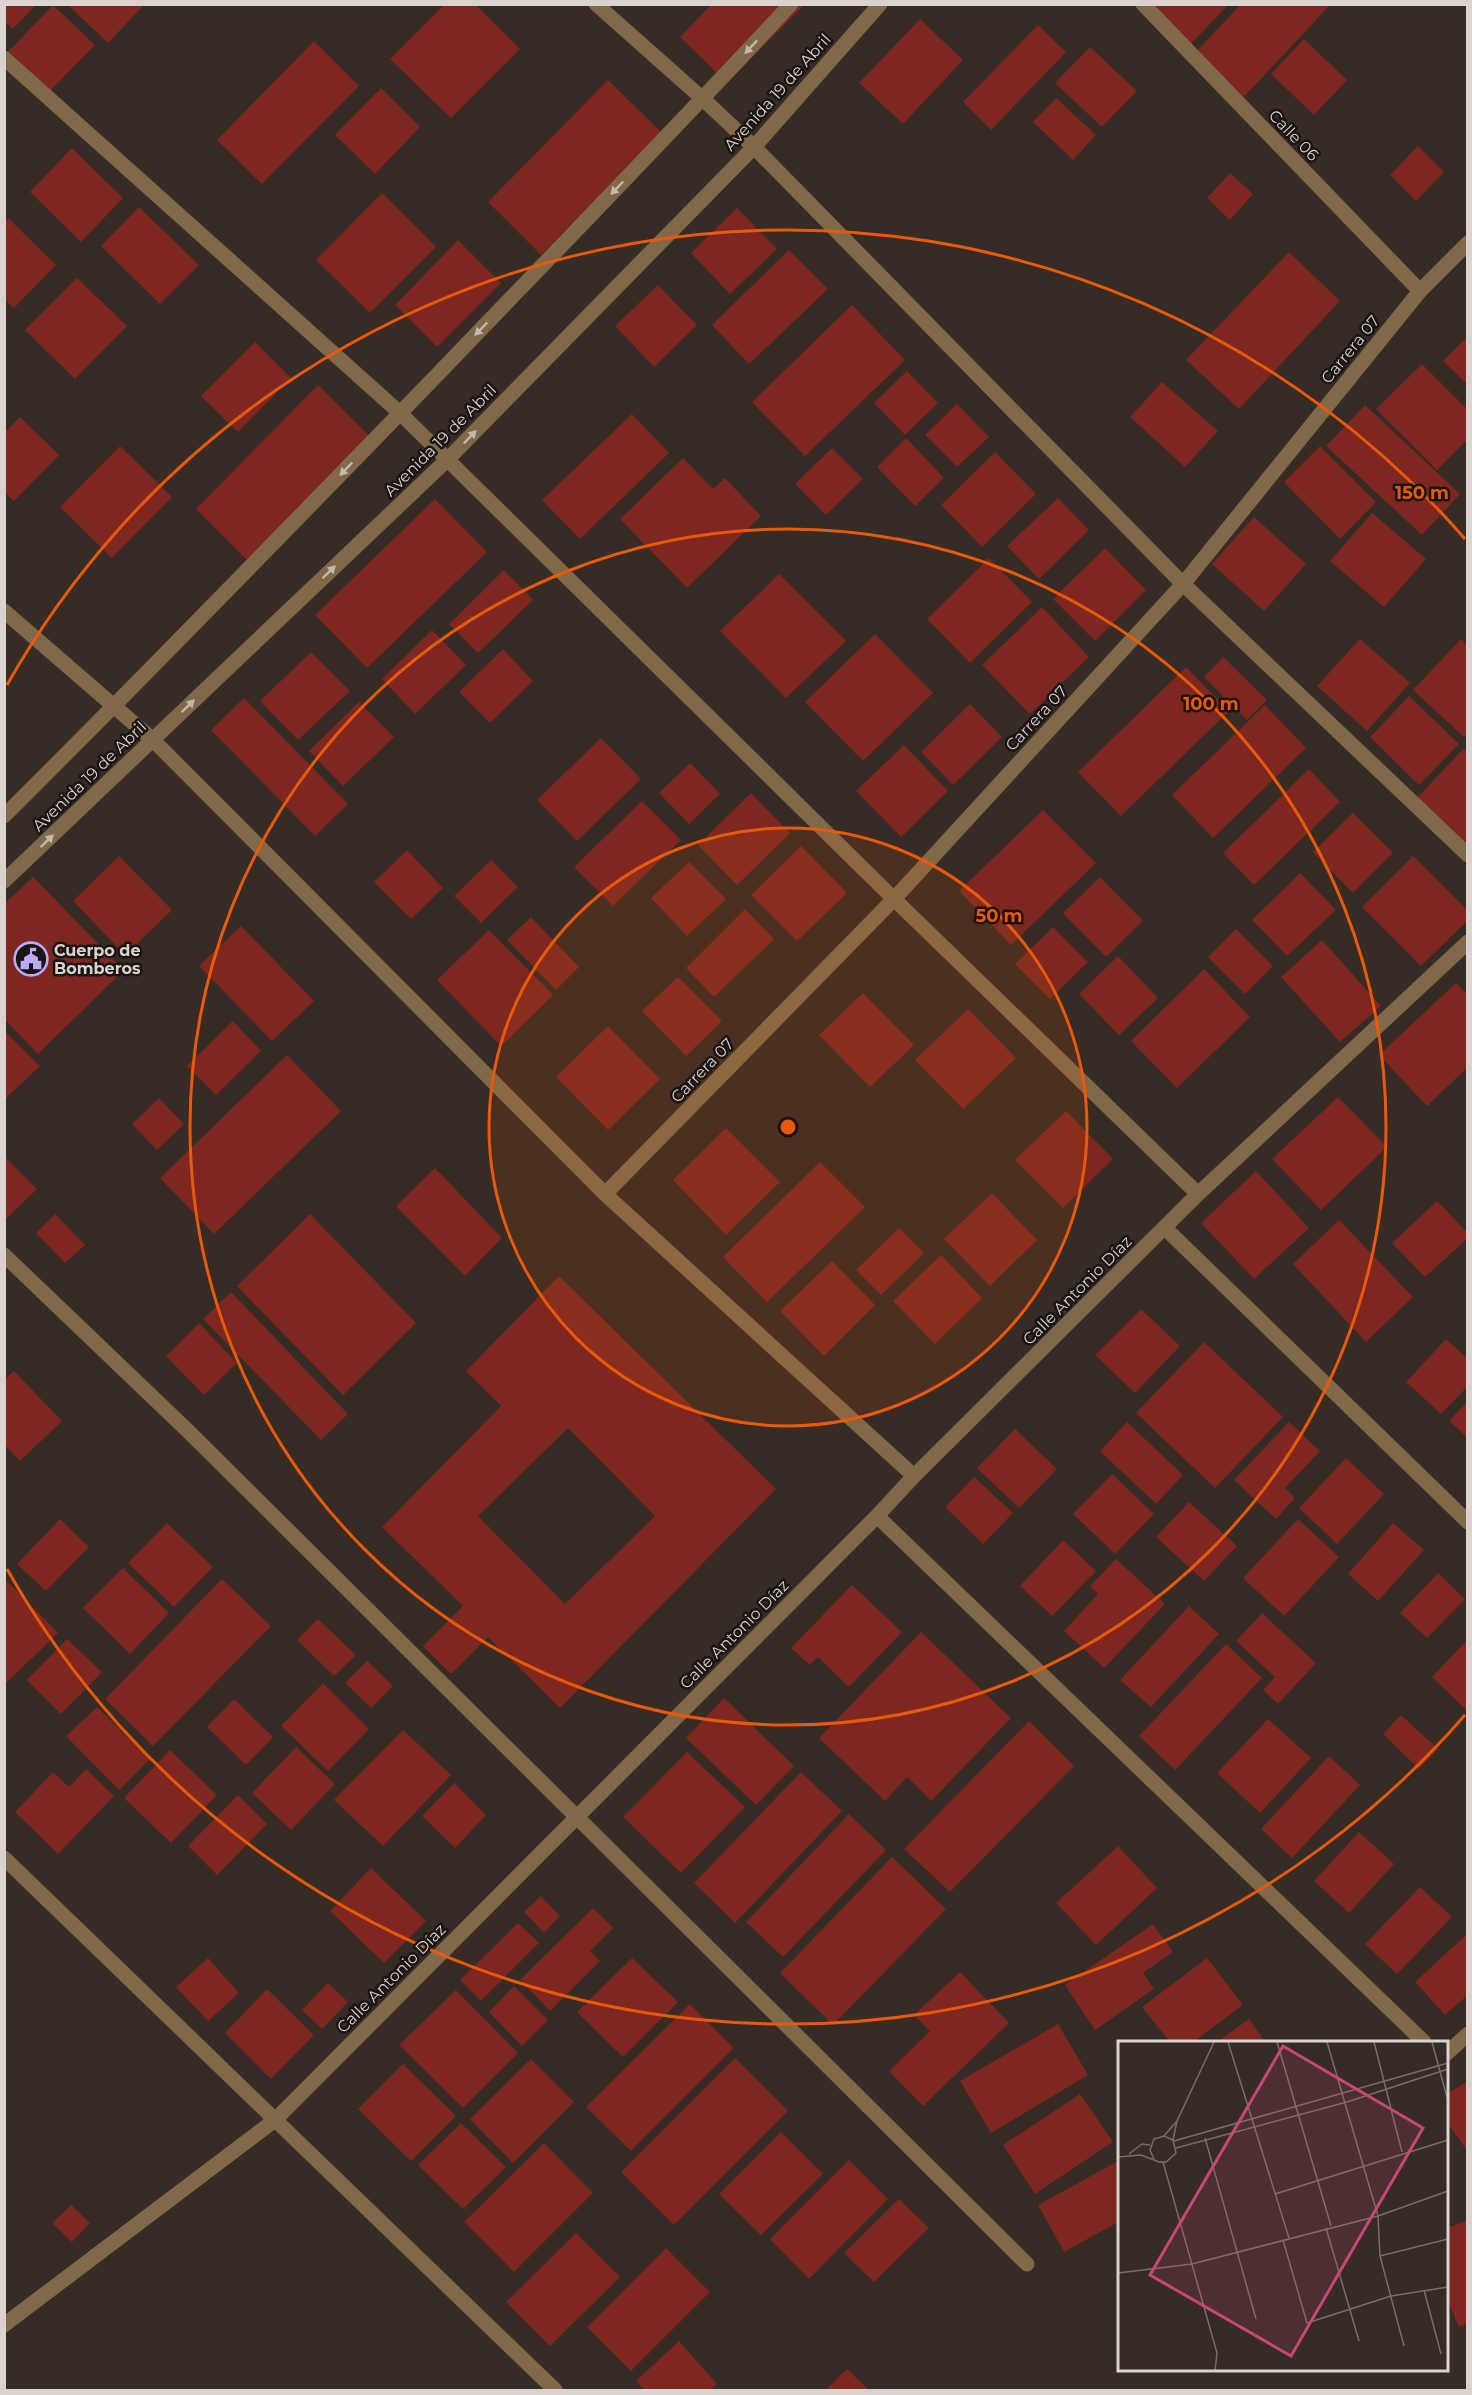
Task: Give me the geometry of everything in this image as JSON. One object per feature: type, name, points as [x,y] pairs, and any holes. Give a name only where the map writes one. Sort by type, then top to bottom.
[{"type":"street","points":[[596,4],[754,147],[1183,584],[1467,855]]},
{"type":"street","name":"Avenida 19 de Abril","points":[[4,816],[114,707],[400,413],[703,99],[791,4]]},
{"type":"street","name":"Avenida 19 de Abril","points":[[4,881],[448,459],[754,147],[880,4]]},
{"type":"street","name":"Calle 06","points":[[1143,4],[1420,291]]},
{"type":"street","points":[[4,58],[400,413],[894,899],[1198,1194]]},
{"type":"street","name":"Carrera 07","points":[[605,1194],[894,899],[1183,584],[1420,291],[1467,243]]},
{"type":"street","points":[[4,611],[153,740],[605,1194],[914,1476]]},
{"type":"street","name":"Calle Antonio Díaz","points":[[4,2325],[275,2120],[877,1516],[914,1476],[1198,1194],[1467,942]]},
{"type":"street","points":[[1165,1228],[1467,1522]]},
{"type":"street","points":[[4,1255],[188,1431],[1027,2264]]},
{"type":"street","points":[[877,1516],[1422,2041]]},
{"type":"street","points":[[4,1858],[555,2391]]},
{"type":"street","points":[[1448,2052],[1467,2034]]},
{"type":"building","points":[[4,4],[37,4],[13,29],[4,21]]},
{"type":"building","points":[[67,4],[145,4],[108,43]]},
{"type":"building","points":[[445,4],[475,4],[520,49],[451,118],[390,59]]},
{"type":"building","points":[[712,4],[805,4],[727,83],[680,37]]},
{"type":"building","points":[[1241,4],[1331,4],[1244,97],[1196,52]]},
{"type":"building","points":[[53,5],[95,45],[47,94],[6,54]]},
{"type":"building","points":[[1141,5],[1228,5],[1187,48]]},
{"type":"building","points":[[920,19],[963,60],[903,124],[859,83]]},
{"type":"building","points":[[1038,25],[1066,52],[991,130],[963,102]]},
{"type":"building","points":[[1304,39],[1347,80],[1314,115],[1271,74]]},
{"type":"building","points":[[314,41],[359,86],[262,184],[217,140]]},
{"type":"building","points":[[1090,47],[1137,91],[1102,127],[1055,83]]},
{"type":"building","points":[[608,80],[662,133],[541,255],[488,202]]},
{"type":"building","points":[[381,88],[420,127],[375,174],[335,135]]},
{"type":"building","points":[[1056,98],[1096,135],[1073,160],[1033,122]]},
{"type":"building","points":[[1418,146],[1444,172],[1416,201],[1390,175]]},
{"type":"building","points":[[72,148],[123,198],[81,242],[30,192]]},
{"type":"building","points":[[1230,173],[1253,194],[1230,220],[1207,198]]},
{"type":"building","points":[[382,193],[436,247],[370,313],[316,260]]},
{"type":"building","points":[[139,207],[199,265],[160,304],[101,246]]},
{"type":"building","points":[[737,208],[777,249],[730,294],[691,253]]},
{"type":"building","points":[[8,218],[56,265],[14,308],[4,299],[4,222]]},
{"type":"building","points":[[458,240],[501,283],[437,347],[395,305]]},
{"type":"building","points":[[789,250],[828,289],[749,364],[712,325]]},
{"type":"building","points":[[1289,252],[1340,301],[1239,409],[1186,360]]},
{"type":"building","points":[[77,278],[127,326],[75,379],[25,330]]},
{"type":"building","points":[[658,285],[697,325],[654,367],[615,326]]},
{"type":"building","points":[[852,305],[905,360],[805,456],[752,402]]},
{"type":"building","points":[[1468,336],[1468,385],[1443,361]]},
{"type":"building","points":[[255,342],[291,378],[238,432],[201,396]]},
{"type":"building","points":[[1422,364],[1468,410],[1468,439],[1437,470],[1376,409]]},
{"type":"building","points":[[907,371],[938,403],[905,435],[874,403]]},
{"type":"building","points":[[1162,382],[1218,431],[1185,467],[1130,417]]},
{"type":"building","points":[[318,385],[371,438],[249,562],[196,509]]},
{"type":"building","points":[[957,404],[989,437],[957,467],[925,435]]},
{"type":"building","points":[[1365,405],[1460,494],[1422,535],[1326,446]]},
{"type":"building","points":[[632,414],[669,453],[580,539],[542,500]]},
{"type":"building","points":[[20,417],[59,455],[14,501],[4,492],[4,433]]},
{"type":"building","points":[[906,438],[944,478],[915,506],[877,467]]},
{"type":"building","points":[[120,446],[172,497],[112,558],[60,507]]},
{"type":"building","points":[[1320,446],[1376,502],[1340,539],[1284,482]]},
{"type":"building","points":[[832,448],[863,479],[826,515],[795,484]]},
{"type":"building","points":[[995,452],[1036,494],[982,547],[941,505]]},
{"type":"building","points":[[683,458],[713,489],[725,478],[761,516],[687,588],[620,519]]},
{"type":"building","points":[[1058,498],[1089,530],[1039,579],[1007,546]]},
{"type":"building","points":[[435,499],[487,552],[367,668],[315,615]]},
{"type":"building","points":[[1372,513],[1426,559],[1384,607],[1330,561]]},
{"type":"building","points":[[1254,517],[1306,564],[1264,611],[1212,564]]},
{"type":"building","points":[[1105,548],[1146,590],[1095,641],[1053,599]]},
{"type":"building","points":[[989,558],[1032,602],[970,663],[927,619]]},
{"type":"building","points":[[504,570],[533,600],[478,653],[449,624]]},
{"type":"building","points":[[779,574],[846,641],[786,698],[720,631]]},
{"type":"building","points":[[1042,607],[1089,657],[1030,714],[982,665]]},
{"type":"building","points":[[432,630],[466,665],[415,714],[382,679]]},
{"type":"building","points":[[875,634],[933,693],[863,761],[805,702]]},
{"type":"building","points":[[1360,639],[1410,683],[1367,731],[1317,686]]},
{"type":"building","points":[[1461,639],[1468,646],[1468,733],[1464,737],[1413,690]]},
{"type":"building","points":[[503,649],[533,681],[490,723],[459,692]]},
{"type":"building","points":[[311,652],[350,691],[298,740],[260,701]]},
{"type":"building","points":[[1223,657],[1267,700],[1247,720],[1204,677]]},
{"type":"building","points":[[1186,667],[1229,711],[1121,816],[1078,772]]},
{"type":"building","points":[[1409,696],[1459,744],[1419,785],[1370,737]]},
{"type":"building","points":[[244,698],[348,804],[315,836],[211,730]]},
{"type":"building","points":[[359,702],[394,737],[343,786],[309,751]]},
{"type":"building","points":[[970,704],[1002,737],[953,785],[921,752]]},
{"type":"building","points":[[1265,705],[1306,748],[1213,838],[1172,795]]},
{"type":"building","points":[[601,738],[641,779],[577,841],[537,800]]},
{"type":"building","points":[[904,745],[948,791],[901,837],[856,791]]},
{"type":"building","points":[[1463,749],[1468,753],[1468,841],[1465,843],[1417,798]]},
{"type":"building","points":[[690,763],[720,794],[689,824],[659,793]]},
{"type":"building","points":[[1309,769],[1340,802],[1254,885],[1223,853]]},
{"type":"building","points":[[751,793],[790,833],[737,885],[698,845]]},
{"type":"building","points":[[642,801],[681,840],[613,906],[574,867]]},
{"type":"building","points":[[1043,810],[1096,863],[1011,945],[959,891]]},
{"type":"building","points":[[1353,813],[1393,853],[1353,893],[1313,852]]},
{"type":"building","points":[[801,846],[847,893],[797,941],[751,895]]},
{"type":"building","points":[[407,850],[443,888],[411,919],[374,882]]},
{"type":"building","points":[[119,856],[172,910],[125,955],[73,901]]},
{"type":"building","points":[[1413,856],[1468,911],[1468,920],[1421,966],[1362,907]]},
{"type":"building","points":[[491,860],[518,887],[481,923],[454,896]]},
{"type":"building","points":[[689,862],[726,899],[687,936],[651,898]]},
{"type":"building","points":[[1300,873],[1336,910],[1287,956],[1252,920]]},
{"type":"building","points":[[33,877],[124,970],[38,1054],[4,1019],[4,904]]},
{"type":"building","points":[[1100,877],[1143,921],[1106,957],[1063,913]]},
{"type":"building","points":[[745,909],[774,939],[714,997],[686,968]]},
{"type":"building","points":[[531,917],[579,967],[556,990],[507,940]]},
{"type":"building","points":[[241,926],[314,1001],[272,1041],[199,966]]},
{"type":"building","points":[[1053,927],[1088,962],[1050,999],[1015,964]]},
{"type":"building","points":[[1236,929],[1273,966],[1245,994],[1208,957]]},
{"type":"building","points":[[489,930],[553,995],[501,1046],[437,980]]},
{"type":"building","points":[[1322,940],[1381,1006],[1340,1042],[1281,977]]},
{"type":"building","points":[[1118,956],[1158,998],[1119,1035],[1079,994]]},
{"type":"building","points":[[1204,969],[1250,1017],[1177,1088],[1131,1041]]},
{"type":"building","points":[[678,977],[722,1021],[686,1056],[642,1011]]},
{"type":"building","points":[[1456,983],[1468,995],[1468,1067],[1427,1106],[1379,1055]]},
{"type":"building","points":[[863,993],[914,1045],[870,1087],[819,1035]]},
{"type":"building","points":[[968,1009],[1016,1058],[963,1109],[915,1060]]},
{"type":"building","points":[[233,1021],[261,1051],[216,1095],[187,1066]]},
{"type":"building","points":[[608,1026],[660,1079],[608,1130],[556,1077]]},
{"type":"building","points":[[4,1030],[40,1066],[4,1100]]},
{"type":"building","points":[[287,1055],[341,1111],[214,1234],[160,1178]]},
{"type":"building","points":[[1338,1097],[1387,1147],[1321,1210],[1272,1159]]},
{"type":"building","points":[[159,1098],[184,1124],[157,1150],[132,1124]]},
{"type":"building","points":[[1066,1111],[1113,1159],[1063,1208],[1015,1160]]},
{"type":"building","points":[[726,1128],[780,1182],[726,1235],[673,1180]]},
{"type":"building","points":[[4,1156],[37,1189],[7,1218],[4,1215]]},
{"type":"building","points":[[820,1162],[865,1207],[767,1302],[723,1257]]},
{"type":"building","points":[[435,1168],[502,1238],[465,1276],[396,1206]]},
{"type":"building","points":[[1256,1171],[1309,1228],[1254,1279],[1201,1223]]},
{"type":"building","points":[[992,1193],[1037,1240],[990,1286],[944,1239]]},
{"type":"building","points":[[1437,1201],[1468,1233],[1468,1238],[1425,1277],[1392,1243]]},
{"type":"building","points":[[55,1214],[85,1245],[65,1263],[36,1233]]},
{"type":"building","points":[[310,1214],[416,1323],[343,1395],[237,1286]]},
{"type":"building","points":[[1339,1220],[1413,1297],[1366,1342],[1293,1264]]},
{"type":"building","points":[[899,1228],[924,1253],[881,1295],[856,1270]]},
{"type":"building","points":[[941,1255],[982,1298],[935,1344],[893,1301]]},
{"type":"building","points":[[832,1261],[875,1305],[824,1356],[780,1311]]},
{"type":"building","points":[[559,1276],[776,1489],[560,1708],[488,1637],[451,1674],[423,1646],[463,1606],[382,1527],[501,1406],[466,1371]],"holes":[[[568,1428],[655,1516],[565,1604],[478,1516]]]},
{"type":"building","points":[[231,1292],[348,1414],[321,1440],[203,1319]]},
{"type":"building","points":[[1141,1309],[1180,1346],[1135,1393],[1095,1355]]},
{"type":"building","points":[[199,1323],[237,1363],[204,1395],[166,1356]]},
{"type":"building","points":[[1446,1339],[1468,1359],[1468,1386],[1441,1414],[1406,1382]]},
{"type":"building","points":[[1204,1342],[1283,1417],[1215,1488],[1136,1413]]},
{"type":"building","points":[[14,1371],[62,1421],[20,1461],[4,1444],[4,1380]]},
{"type":"building","points":[[1468,1401],[1468,1438],[1449,1421]]},
{"type":"building","points":[[1127,1422],[1183,1475],[1156,1504],[1100,1451]]},
{"type":"building","points":[[1289,1422],[1320,1451],[1285,1488],[1295,1498],[1276,1519],[1234,1480]]},
{"type":"building","points":[[1015,1429],[1057,1469],[1019,1508],[977,1468]]},
{"type":"building","points":[[1346,1458],[1384,1494],[1337,1544],[1299,1508]]},
{"type":"building","points":[[1112,1474],[1154,1514],[1115,1554],[1073,1514]]},
{"type":"building","points":[[974,1477],[1013,1513],[983,1544],[945,1507]]},
{"type":"building","points":[[1189,1502],[1237,1546],[1204,1581],[1156,1537]]},
{"type":"building","points":[[60,1519],[89,1547],[46,1591],[17,1564]]},
{"type":"building","points":[[1298,1519],[1339,1557],[1284,1616],[1243,1578]]},
{"type":"building","points":[[167,1523],[213,1567],[174,1607],[128,1563]]},
{"type":"building","points":[[1393,1523],[1424,1550],[1378,1601],[1348,1574]]},
{"type":"building","points":[[1063,1540],[1096,1571],[1052,1616],[1020,1586]]},
{"type":"building","points":[[1116,1559],[1165,1604],[1104,1668],[1064,1631],[1098,1594],[1090,1586]]},
{"type":"building","points":[[123,1568],[169,1613],[130,1654],[83,1608]]},
{"type":"building","points":[[1438,1573],[1465,1599],[1427,1638],[1400,1613]]},
{"type":"building","points":[[222,1579],[271,1626],[153,1746],[105,1699]]},
{"type":"building","points":[[8,1582],[58,1633],[4,1685],[4,1585]]},
{"type":"building","points":[[852,1585],[902,1632],[849,1687],[818,1657],[810,1665],[791,1648]]},
{"type":"building","points":[[1189,1606],[1219,1634],[1151,1707],[1120,1680]]},
{"type":"building","points":[[1262,1613],[1316,1663],[1278,1704],[1263,1690],[1275,1677],[1236,1641]]},
{"type":"building","points":[[318,1619],[356,1655],[334,1676],[297,1640]]},
{"type":"building","points":[[921,1632],[1011,1718],[931,1801],[907,1777],[885,1801],[819,1738]]},
{"type":"building","points":[[67,1639],[102,1672],[61,1714],[27,1680]]},
{"type":"building","points":[[1468,1639],[1468,1708],[1466,1710],[1432,1677]]},
{"type":"building","points":[[1226,1644],[1262,1678],[1175,1770],[1139,1736]]},
{"type":"building","points":[[367,1661],[393,1686],[371,1708],[345,1683]]},
{"type":"building","points":[[323,1683],[369,1729],[328,1771],[281,1726]]},
{"type":"building","points":[[724,1698],[794,1766],[756,1805],[686,1738]]},
{"type":"building","points":[[234,1699],[273,1737],[246,1765],[207,1727]]},
{"type":"building","points":[[97,1707],[150,1759],[119,1790],[66,1736]]},
{"type":"building","points":[[1401,1715],[1438,1749],[1419,1769],[1383,1734]]},
{"type":"building","points":[[1268,1719],[1311,1758],[1260,1813],[1217,1773]]},
{"type":"building","points":[[1029,1721],[1074,1766],[950,1892],[904,1849]]},
{"type":"building","points":[[403,1730],[451,1775],[383,1846],[334,1800]]},
{"type":"building","points":[[296,1747],[335,1784],[291,1830],[252,1793]]},
{"type":"building","points":[[170,1750],[217,1795],[171,1843],[124,1798]]},
{"type":"building","points":[[687,1752],[745,1807],[681,1873],[623,1817]]},
{"type":"building","points":[[1329,1756],[1360,1785],[1292,1858],[1261,1829]]},
{"type":"building","points":[[86,1769],[114,1796],[58,1854],[15,1812],[53,1772],[69,1787]]},
{"type":"building","points":[[801,1772],[842,1811],[735,1923],[694,1883]]},
{"type":"building","points":[[454,1783],[486,1815],[455,1848],[422,1816]]},
{"type":"building","points":[[238,1795],[267,1824],[217,1875],[188,1846]]},
{"type":"building","points":[[849,1814],[886,1850],[783,1957],[746,1922]]},
{"type":"building","points":[[1359,1832],[1394,1864],[1349,1913],[1314,1881]]},
{"type":"building","points":[[1118,1846],[1157,1888],[1096,1945],[1056,1903]]},
{"type":"building","points":[[892,1857],[946,1909],[833,2025],[780,1973]]},
{"type":"building","points":[[371,1868],[426,1921],[384,1963],[330,1911]]},
{"type":"building","points":[[1420,1887],[1452,1917],[1397,1974],[1365,1944]]},
{"type":"building","points":[[541,1896],[560,1916],[544,1933],[524,1912]]},
{"type":"building","points":[[593,1908],[613,1928],[590,1951],[600,1961],[550,2011],[520,1980]]},
{"type":"building","points":[[518,1923],[539,1943],[481,2001],[460,1980]]},
{"type":"building","points":[[1153,1924],[1173,1952],[1143,1973],[1154,1989],[1095,2030],[1065,1985]]},
{"type":"building","points":[[1468,1933],[1468,1995],[1445,2015],[1415,1982]]},
{"type":"building","points":[[208,1958],[239,1993],[208,2021],[176,1987]]},
{"type":"building","points":[[632,1958],[678,2002],[623,2057],[577,2012]]},
{"type":"building","points":[[1207,1958],[1243,2005],[1194,2041],[1169,2041],[1142,2007]]},
{"type":"building","points":[[960,1972],[1009,2023],[923,2106],[889,2071],[930,2031],[914,2015]]},
{"type":"building","points":[[328,1983],[348,2002],[322,2029],[302,2010]]},
{"type":"building","points":[[514,1986],[548,2020],[522,2046],[489,2012]]},
{"type":"building","points":[[267,1989],[314,2035],[271,2079],[225,2033]]},
{"type":"building","points":[[456,1990],[518,2053],[463,2108],[399,2045]]},
{"type":"building","points":[[690,2004],[734,2048],[631,2151],[586,2107]]},
{"type":"building","points":[[1249,2019],[1264,2041],[1218,2041]]},
{"type":"building","points":[[1058,2024],[1088,2075],[991,2133],[960,2081]]},
{"type":"building","points":[[735,2058],[788,2111],[674,2225],[621,2172]]},
{"type":"building","points":[[531,2059],[574,2102],[513,2163],[470,2119]]},
{"type":"building","points":[[403,2064],[456,2116],[411,2161],[358,2109]]},
{"type":"building","points":[[1468,2081],[1468,2152],[1448,2124],[1448,2093]]},
{"type":"building","points":[[1080,2094],[1113,2142],[1035,2194],[1003,2145]]},
{"type":"building","points":[[461,2123],[506,2167],[463,2209],[418,2165]]},
{"type":"building","points":[[781,2132],[823,2174],[761,2235],[719,2194]]},
{"type":"building","points":[[544,2143],[593,2193],[514,2272],[464,2222]]},
{"type":"building","points":[[849,2160],[888,2199],[809,2279],[770,2239]]},
{"type":"building","points":[[1118,2161],[1118,2222],[1064,2252],[1038,2205]]},
{"type":"building","points":[[899,2199],[929,2228],[874,2282],[844,2253]]},
{"type":"building","points":[[71,2205],[90,2223],[72,2242],[52,2223]]},
{"type":"building","points":[[1468,2220],[1468,2323],[1459,2327],[1448,2302],[1448,2227]]},
{"type":"building","points":[[576,2233],[620,2277],[550,2346],[506,2302]]},
{"type":"building","points":[[666,2248],[710,2292],[631,2371],[587,2327]]},
{"type":"building","points":[[679,2341],[717,2384],[710,2390],[645,2390],[636,2381]]},
{"type":"building","points":[[847,2369],[869,2390],[826,2390]]},
{"type":"place","name":"Cuerpo de Bomberos","points":[[31,959]]}]
